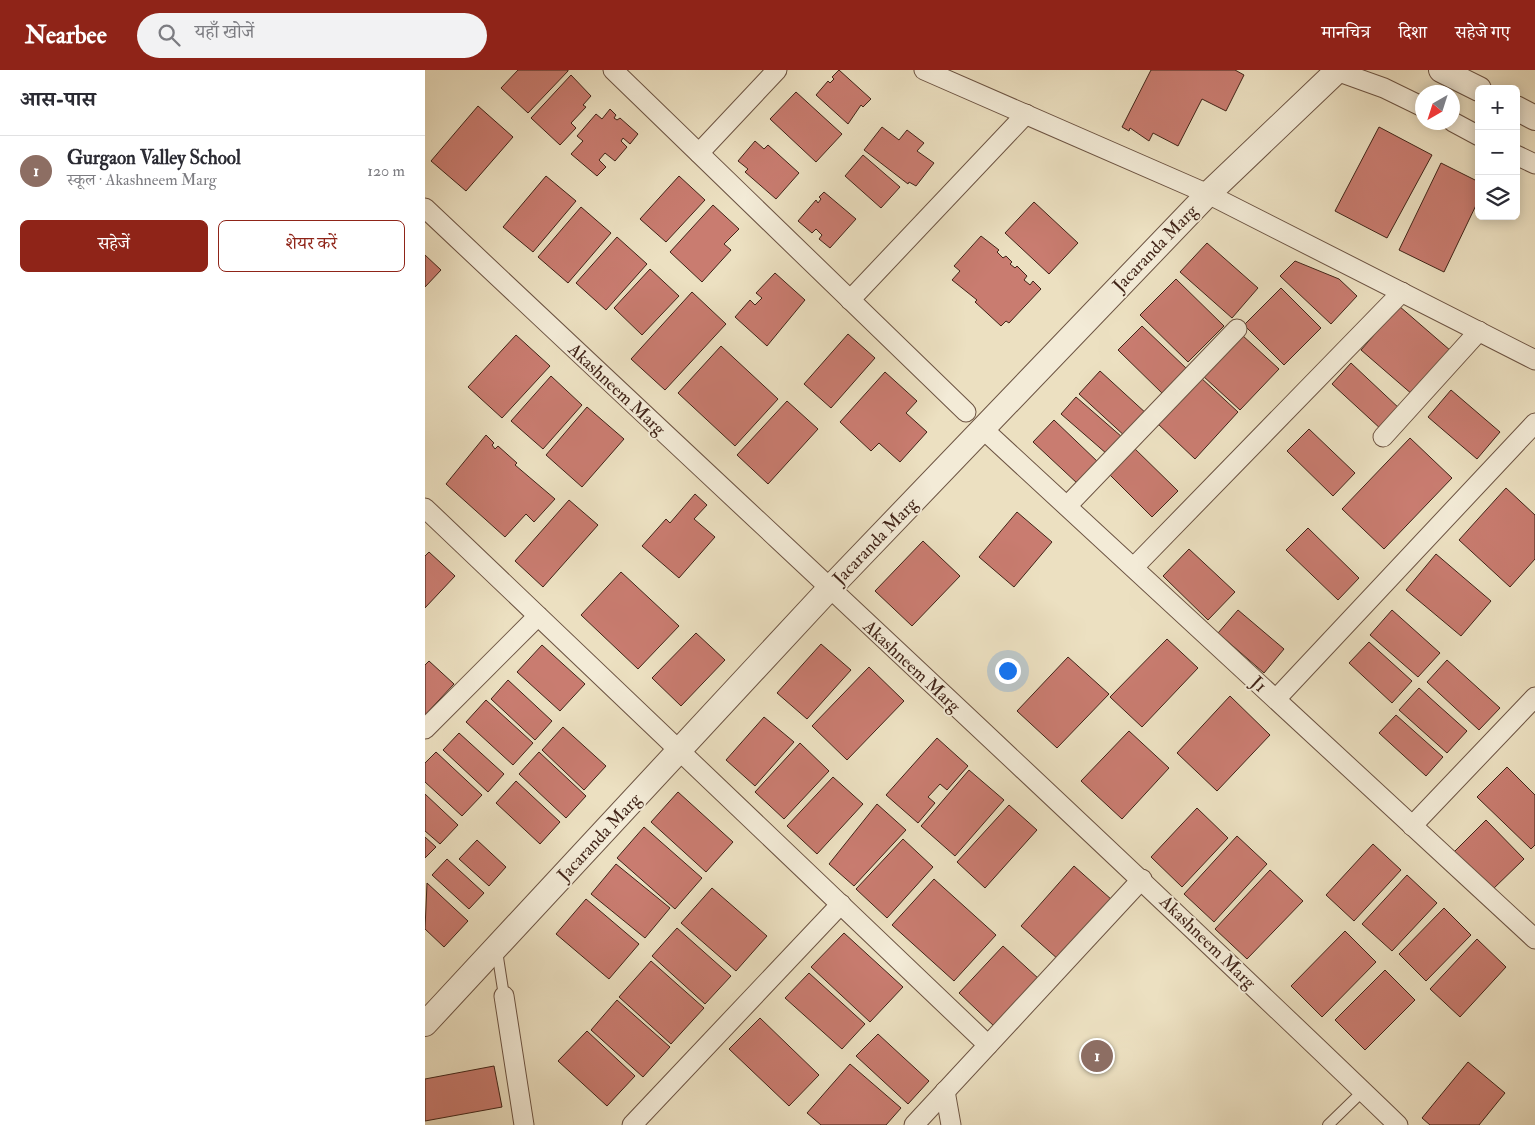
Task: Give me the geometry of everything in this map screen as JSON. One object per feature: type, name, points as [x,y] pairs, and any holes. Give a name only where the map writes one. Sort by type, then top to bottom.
[{"type":"street","name":"J1","points":[[613,70],[975,420],[1535,939]]},
{"type":"street","points":[[699,153],[777,70]]},
{"type":"street","points":[[924,70],[1208,194],[1535,360]]},
{"type":"street","points":[[1336,70],[1383,88],[1415,103]]},
{"type":"street","name":"Jacaranda Marg","points":[[425,1024],[829,589],[975,420],[1336,70]]},
{"type":"street","points":[[1441,70],[1475,87]]},
{"type":"street","points":[[1520,110],[1535,118]]},
{"type":"street","points":[[851,300],[1026,114]]},
{"type":"street","points":[[1460,126],[1475,134]]},
{"type":"street","points":[[1520,156],[1535,164]]},
{"type":"street","name":"Akashneem Marg","points":[[425,208],[829,589],[1143,879],[1398,1125]]},
{"type":"street","points":[[1133,567],[1402,292]]},
{"type":"street","points":[[1067,506],[1237,329]]},
{"type":"street","points":[[1383,437],[1479,331]]},
{"type":"street","points":[[1276,699],[1535,423]]},
{"type":"street","points":[[425,508],[989,1045]]},
{"type":"street","points":[[425,729],[538,616]]},
{"type":"street","points":[[1412,826],[1535,698]]},
{"type":"street","points":[[914,1125],[1143,879]]},
{"type":"street","points":[[632,1125],[841,904]]},
{"type":"street","points":[[504,996],[524,1125]]},
{"type":"street","points":[[945,1091],[951,1125]]},
{"type":"lane","points":[[497,947],[504,996]]},
{"type":"lane","points":[[1327,1125],[1363,1091]]},
{"type":"building","points":[[518,70],[568,71],[528,113],[501,88]]},
{"type":"building","points":[[839,70],[871,99],[863,107],[861,105],[848,124],[816,95],[828,81],[830,83],[834,79],[832,77]]},
{"type":"building","points":[[1151,70],[1235,70],[1244,75],[1226,111],[1202,99],[1178,146],[1153,133],[1149,141],[1130,128],[1129,131],[1122,127]]},
{"type":"building","points":[[571,75],[591,96],[583,105],[586,107],[571,123],[576,128],[560,145],[531,118]]},
{"type":"building","points":[[796,92],[842,134],[816,162],[770,119]]},
{"type":"building","points":[[478,106],[513,137],[466,191],[431,161]]},
{"type":"building","points":[[610,109],[616,115],[614,118],[617,120],[620,118],[638,134],[630,144],[623,138],[621,141],[627,147],[615,161],[605,153],[599,160],[606,167],[597,176],[571,154],[583,141],[577,136],[596,114],[602,119]]},
{"type":"building","points":[[882,127],[899,140],[907,130],[924,143],[917,151],[934,163],[916,186],[909,182],[908,184],[864,150]]},
{"type":"building","points":[[1379,127],[1432,155],[1387,238],[1335,211]]},
{"type":"building","points":[[755,141],[764,149],[768,145],[799,173],[776,199],[745,172],[748,169],[738,161]]},
{"type":"building","points":[[863,155],[900,187],[881,208],[845,176]]},
{"type":"building","points":[[1441,163],[1475,180],[1475,207],[1444,272],[1399,250]]},
{"type":"building","points":[[546,176],[576,201],[533,252],[503,227]]},
{"type":"building","points":[[679,176],[705,200],[666,242],[640,219]]},
{"type":"building","points":[[824,192],[856,219],[830,248],[819,239],[822,235],[816,229],[812,233],[798,221],[816,200],[818,203],[821,199],[819,197]]},
{"type":"building","points":[[1034,202],[1078,243],[1049,274],[1005,233]]},
{"type":"building","points":[[713,205],[739,229],[724,244],[731,250],[702,282],[670,252]]},
{"type":"building","points":[[581,207],[611,233],[568,283],[538,257]]},
{"type":"building","points":[[981,236],[999,250],[997,252],[1003,258],[1006,256],[1012,262],[1010,264],[1015,268],[1017,266],[1027,276],[1024,280],[1030,285],[1033,281],[1041,289],[1009,323],[1006,321],[1001,326],[975,302],[977,300],[952,280],[960,271],[954,266]]},
{"type":"building","points":[[617,237],[647,264],[606,310],[576,283]]},
{"type":"building","points":[[1207,243],[1258,288],[1232,318],[1180,272]]},
{"type":"building","points":[[425,255],[441,270],[425,287]]},
{"type":"building","points":[[1295,261],[1339,279],[1357,296],[1331,324],[1280,276]]},
{"type":"building","points":[[650,269],[679,296],[642,335],[614,308]]},
{"type":"building","points":[[775,273],[805,300],[767,346],[735,317],[750,300],[755,305],[762,298],[756,293]]},
{"type":"building","points":[[1176,279],[1224,326],[1188,362],[1140,315]]},
{"type":"building","points":[[1281,288],[1321,328],[1284,365],[1244,325]]},
{"type":"building","points":[[692,292],[726,324],[665,390],[631,359]]},
{"type":"building","points":[[1399,306],[1451,351],[1413,395],[1361,350]]},
{"type":"building","points":[[1142,326],[1187,369],[1163,394],[1118,350]]},
{"type":"building","points":[[848,334],[875,358],[831,408],[804,384]]},
{"type":"building","points":[[516,335],[550,366],[502,418],[468,387]]},
{"type":"building","points":[[1242,335],[1279,369],[1240,410],[1203,376]]},
{"type":"building","points":[[721,346],[778,399],[735,446],[678,393]]},
{"type":"building","points":[[1351,363],[1401,410],[1382,430],[1332,384]]},
{"type":"building","points":[[1100,371],[1148,415],[1127,438],[1079,394]]},
{"type":"building","points":[[885,372],[917,401],[906,413],[927,432],[900,462],[879,443],[871,451],[840,422]]},
{"type":"building","points":[[551,376],[582,405],[543,449],[511,421]]},
{"type":"building","points":[[1200,377],[1238,412],[1195,459],[1157,423]]},
{"type":"building","points":[[1451,390],[1500,432],[1477,459],[1428,417]]},
{"type":"building","points":[[1076,397],[1122,437],[1107,454],[1061,414]]},
{"type":"building","points":[[787,401],[818,429],[768,484],[737,455]]},
{"type":"building","points":[[587,407],[624,439],[582,487],[546,455]]},
{"type":"building","points":[[1054,420],[1099,463],[1078,484],[1033,442]]},
{"type":"building","points":[[1309,429],[1355,473],[1333,496],[1287,451]]},
{"type":"building","points":[[486,435],[494,443],[492,445],[495,449],[498,446],[517,463],[515,465],[555,499],[534,522],[526,514],[505,537],[446,484]]},
{"type":"building","points":[[1410,438],[1452,478],[1384,549],[1342,509]]},
{"type":"building","points":[[1132,446],[1178,491],[1152,517],[1107,472]]},
{"type":"building","points":[[1506,488],[1535,515],[1535,559],[1510,587],[1459,540]]},
{"type":"building","points":[[695,494],[707,505],[694,519],[715,537],[679,578],[642,546],[666,519],[670,523]]},
{"type":"building","points":[[569,500],[598,525],[543,587],[515,561]]},
{"type":"building","points":[[1017,512],[1052,542],[1014,587],[979,557]]},
{"type":"building","points":[[1308,528],[1359,578],[1338,600],[1286,550]]},
{"type":"building","points":[[923,541],[960,576],[912,626],[875,591]]},
{"type":"building","points":[[1189,549],[1235,592],[1208,620],[1163,576]]},
{"type":"building","points":[[429,552],[455,576],[425,608],[425,556]]},
{"type":"building","points":[[1436,554],[1491,601],[1461,636],[1406,590]]},
{"type":"building","points":[[621,572],[679,626],[638,669],[581,615]]},
{"type":"building","points":[[1238,610],[1284,649],[1264,673],[1218,633]]},
{"type":"building","points":[[1392,610],[1440,653],[1418,677],[1370,635]]},
{"type":"building","points":[[696,633],[725,660],[681,706],[652,678]]},
{"type":"building","points":[[1167,639],[1198,668],[1142,727],[1110,697]]},
{"type":"building","points":[[1369,642],[1412,681],[1392,703],[1349,663]]},
{"type":"building","points":[[821,644],[851,670],[807,719],[777,693]]},
{"type":"building","points":[[542,645],[585,684],[560,711],[517,672]]},
{"type":"building","points":[[1068,657],[1109,694],[1057,748],[1017,711]]},
{"type":"building","points":[[1447,660],[1500,708],[1479,730],[1427,682]]},
{"type":"building","points":[[429,661],[454,684],[425,715],[425,665]]},
{"type":"building","points":[[869,667],[904,701],[847,760],[812,726]]},
{"type":"building","points":[[508,680],[552,721],[535,740],[491,699]]},
{"type":"building","points":[[1419,688],[1467,731],[1447,753],[1399,710]]},
{"type":"building","points":[[1230,696],[1270,735],[1217,791],[1177,753]]},
{"type":"building","points":[[486,700],[533,743],[513,765],[466,722]]},
{"type":"building","points":[[1396,715],[1443,757],[1426,776],[1379,733]]},
{"type":"building","points":[[764,717],[794,742],[755,786],[726,760]]},
{"type":"building","points":[[563,727],[606,766],[584,790],[542,750]]},
{"type":"building","points":[[1129,731],[1169,768],[1122,819],[1081,781]]},
{"type":"building","points":[[459,733],[504,774],[488,792],[443,750]]},
{"type":"building","points":[[937,738],[968,766],[947,790],[940,784],[928,797],[935,803],[918,823],[886,795]]},
{"type":"building","points":[[800,743],[829,771],[784,819],[755,792]]},
{"type":"building","points":[[436,752],[482,795],[462,816],[425,782],[425,763]]},
{"type":"building","points":[[539,752],[586,796],[566,818],[519,774]]},
{"type":"building","points":[[1507,767],[1535,795],[1535,845],[1531,849],[1477,797]]},
{"type":"building","points":[[969,770],[1004,800],[955,856],[921,826]]},
{"type":"building","points":[[833,777],[863,804],[817,854],[787,826]]},
{"type":"building","points":[[516,781],[560,822],[540,844],[496,803]]},
{"type":"building","points":[[678,792],[733,842],[706,872],[651,822]]},
{"type":"building","points":[[425,794],[458,825],[440,844],[425,831]]},
{"type":"building","points":[[877,804],[906,830],[854,886],[829,864]]},
{"type":"building","points":[[1009,805],[1037,830],[985,888],[957,862]]},
{"type":"building","points":[[1197,808],[1228,838],[1182,887],[1151,857]]},
{"type":"building","points":[[1486,820],[1524,859],[1492,890],[1454,852]]},
{"type":"building","points":[[644,827],[702,878],[675,909],[617,858]]},
{"type":"building","points":[[1237,836],[1267,864],[1214,922],[1184,894]]},
{"type":"building","points":[[425,837],[436,847],[425,858]]},
{"type":"building","points":[[903,839],[933,867],[887,918],[856,889]]},
{"type":"building","points":[[477,840],[506,867],[489,886],[459,859]]},
{"type":"building","points":[[1373,844],[1401,870],[1354,921],[1326,895]]},
{"type":"building","points":[[447,859],[484,893],[469,909],[432,875]]},
{"type":"building","points":[[616,864],[670,908],[645,938],[591,894]]},
{"type":"building","points":[[1074,866],[1112,900],[1059,960],[1021,926]]},
{"type":"building","points":[[1270,870],[1303,901],[1247,959],[1215,929]]},
{"type":"building","points":[[1407,875],[1437,903],[1392,951],[1362,924]]},
{"type":"building","points":[[934,879],[996,935],[954,981],[892,925]]},
{"type":"building","points":[[427,883],[468,921],[444,947],[425,929]]},
{"type":"building","points":[[712,888],[767,936],[736,971],[681,923]]},
{"type":"building","points":[[586,899],[639,944],[609,979],[556,934]]},
{"type":"building","points":[[1444,908],[1471,935],[1426,981],[1399,954]]},
{"type":"building","points":[[677,928],[731,976],[705,1004],[652,956]]},
{"type":"building","points":[[1345,931],[1376,962],[1322,1017],[1291,986]]},
{"type":"building","points":[[844,933],[903,987],[870,1022],[811,967]]},
{"type":"building","points":[[1477,939],[1506,967],[1460,1017],[1430,989]]},
{"type":"building","points":[[1003,946],[1039,979],[995,1027],[959,993]]},
{"type":"building","points":[[651,961],[704,1008],[671,1044],[619,997]]},
{"type":"building","points":[[1385,970],[1415,1000],[1365,1050],[1335,1020]]},
{"type":"building","points":[[809,973],[865,1024],[842,1049],[785,998]]},
{"type":"building","points":[[617,1000],[670,1047],[643,1077],[591,1030]]},
{"type":"building","points":[[760,1018],[819,1075],[789,1106],[729,1049]]},
{"type":"building","points":[[587,1031],[635,1076],[607,1106],[558,1061]]},
{"type":"building","points":[[878,1034],[929,1081],[908,1104],[856,1056]]},
{"type":"building","points":[[1468,1062],[1505,1093],[1479,1125],[1430,1125],[1422,1118]]},
{"type":"building","points":[[850,1064],[901,1108],[886,1125],[821,1125],[807,1113]]},
{"type":"building","points":[[494,1066],[502,1107],[425,1121],[425,1079]]},
{"type":"place","name":"Gurgaon Valley School","points":[[1097,1056]]}]
